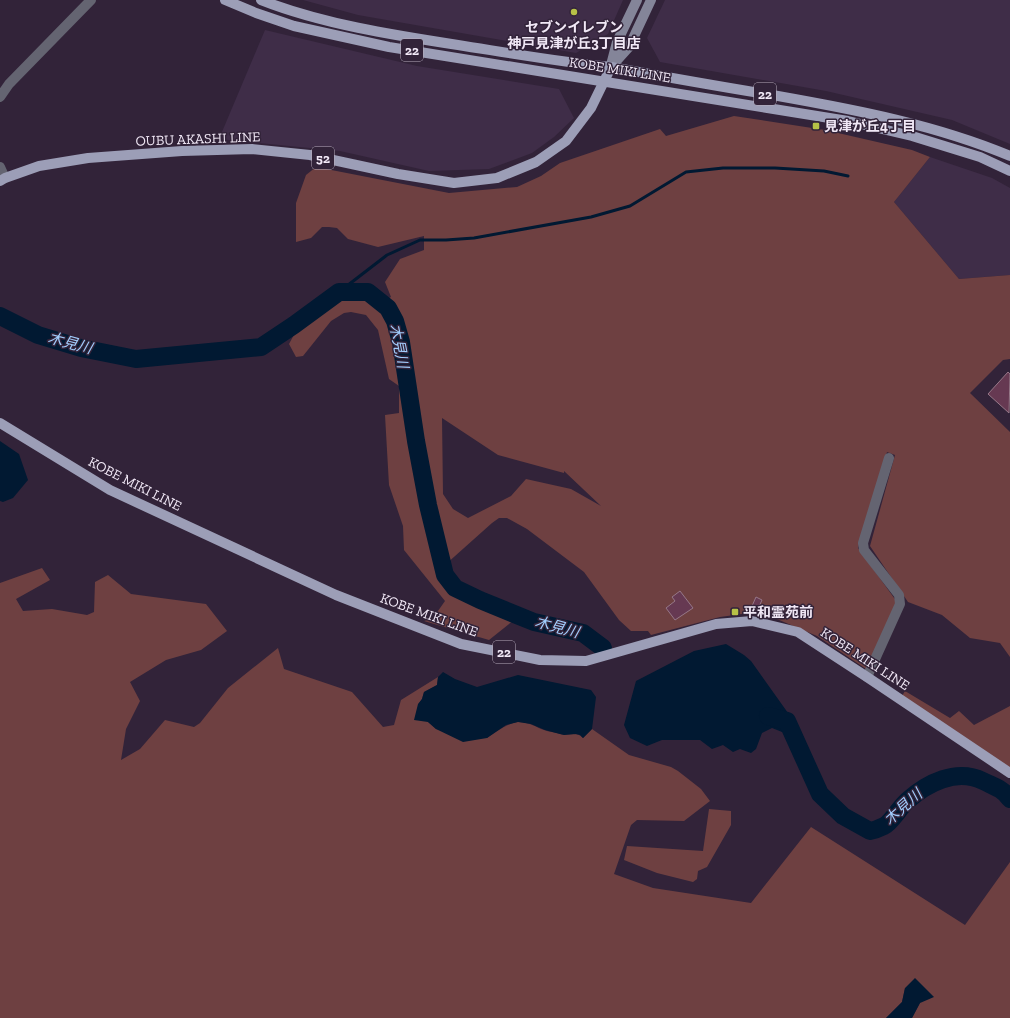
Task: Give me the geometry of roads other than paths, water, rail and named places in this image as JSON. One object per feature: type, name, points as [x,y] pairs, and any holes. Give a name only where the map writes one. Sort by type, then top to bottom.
[{"type":"main road","name":"KOBE MIKI LINE","points":[[225,0],[256,13],[294,26],[396,48],[604,80],[848,121],[920,138],[980,157],[1010,171]]},
{"type":"main road","name":"KOBE MIKI LINE","points":[[261,0],[301,13],[390,35],[573,63],[611,67],[853,109],[919,124],[1010,156]]},
{"type":"main road","name":"OUBU AKASHI LINE","points":[[3,180],[39,166],[88,158],[182,151],[252,149],[310,155],[398,174],[454,183],[497,178],[536,162],[566,141],[591,108],[611,67]]},
{"type":"main road","name":"KOBE MIKI LINE","points":[[0,423],[110,490],[336,595],[461,644],[540,660],[586,661],[716,624],[752,621],[798,632],[1010,773]]},
{"type":"street","points":[[0,97],[9,84],[91,0]]},
{"type":"street","points":[[611,67],[617,42],[637,0]]},
{"type":"street","points":[[611,67],[629,47],[651,0]]},
{"type":"street","points":[[0,167],[3,180]]},
{"type":"street","points":[[867,677],[900,604],[899,595],[864,550],[863,543],[889,458]]},
{"type":"water","points":[[0,441],[19,454],[28,480],[13,498],[3,502],[0,501]]},
{"type":"water","points":[[726,644],[751,661],[793,720],[782,732],[772,728],[762,733],[756,749],[751,753],[740,749],[733,752],[723,745],[712,749],[700,740],[662,740],[647,746],[630,738],[624,725],[636,681],[694,651]]},
{"type":"water","points":[[443,672],[455,679],[477,687],[518,675],[591,690],[596,697],[592,729],[583,738],[576,734],[564,735],[545,730],[531,724],[518,722],[506,725],[487,738],[463,742],[436,729],[428,722],[414,720],[418,704],[422,699],[424,692],[437,685],[438,677]]},
{"type":"water","points":[[915,978],[934,997],[920,1003],[912,1018],[886,1018],[902,1002],[905,988]]},
{"type":"waterway","points":[[339,292],[387,255],[420,240],[474,238],[591,217],[630,206],[686,172],[723,168],[775,168],[824,171],[848,176]]},
{"type":"waterway","name":"木見川","points":[[0,316],[38,335],[81,348],[136,359],[261,347],[339,292],[368,292],[388,308],[395,321],[401,342],[416,441],[428,505],[445,575],[455,588],[480,600],[534,622],[583,633],[603,648]]},
{"type":"waterway","name":"木見川","points":[[768,716],[787,721],[820,794],[843,816],[870,831],[887,824],[901,807],[915,794],[942,779],[963,776],[973,777],[995,786],[1010,799]]},
{"type":"place","name":"セブンイレブン 神戸見津が丘3丁目店","points":[[574,12]]},
{"type":"place","name":"見津が丘4丁目","points":[[816,126]]},
{"type":"place","name":"平和霊苑前","points":[[735,612]]}]
